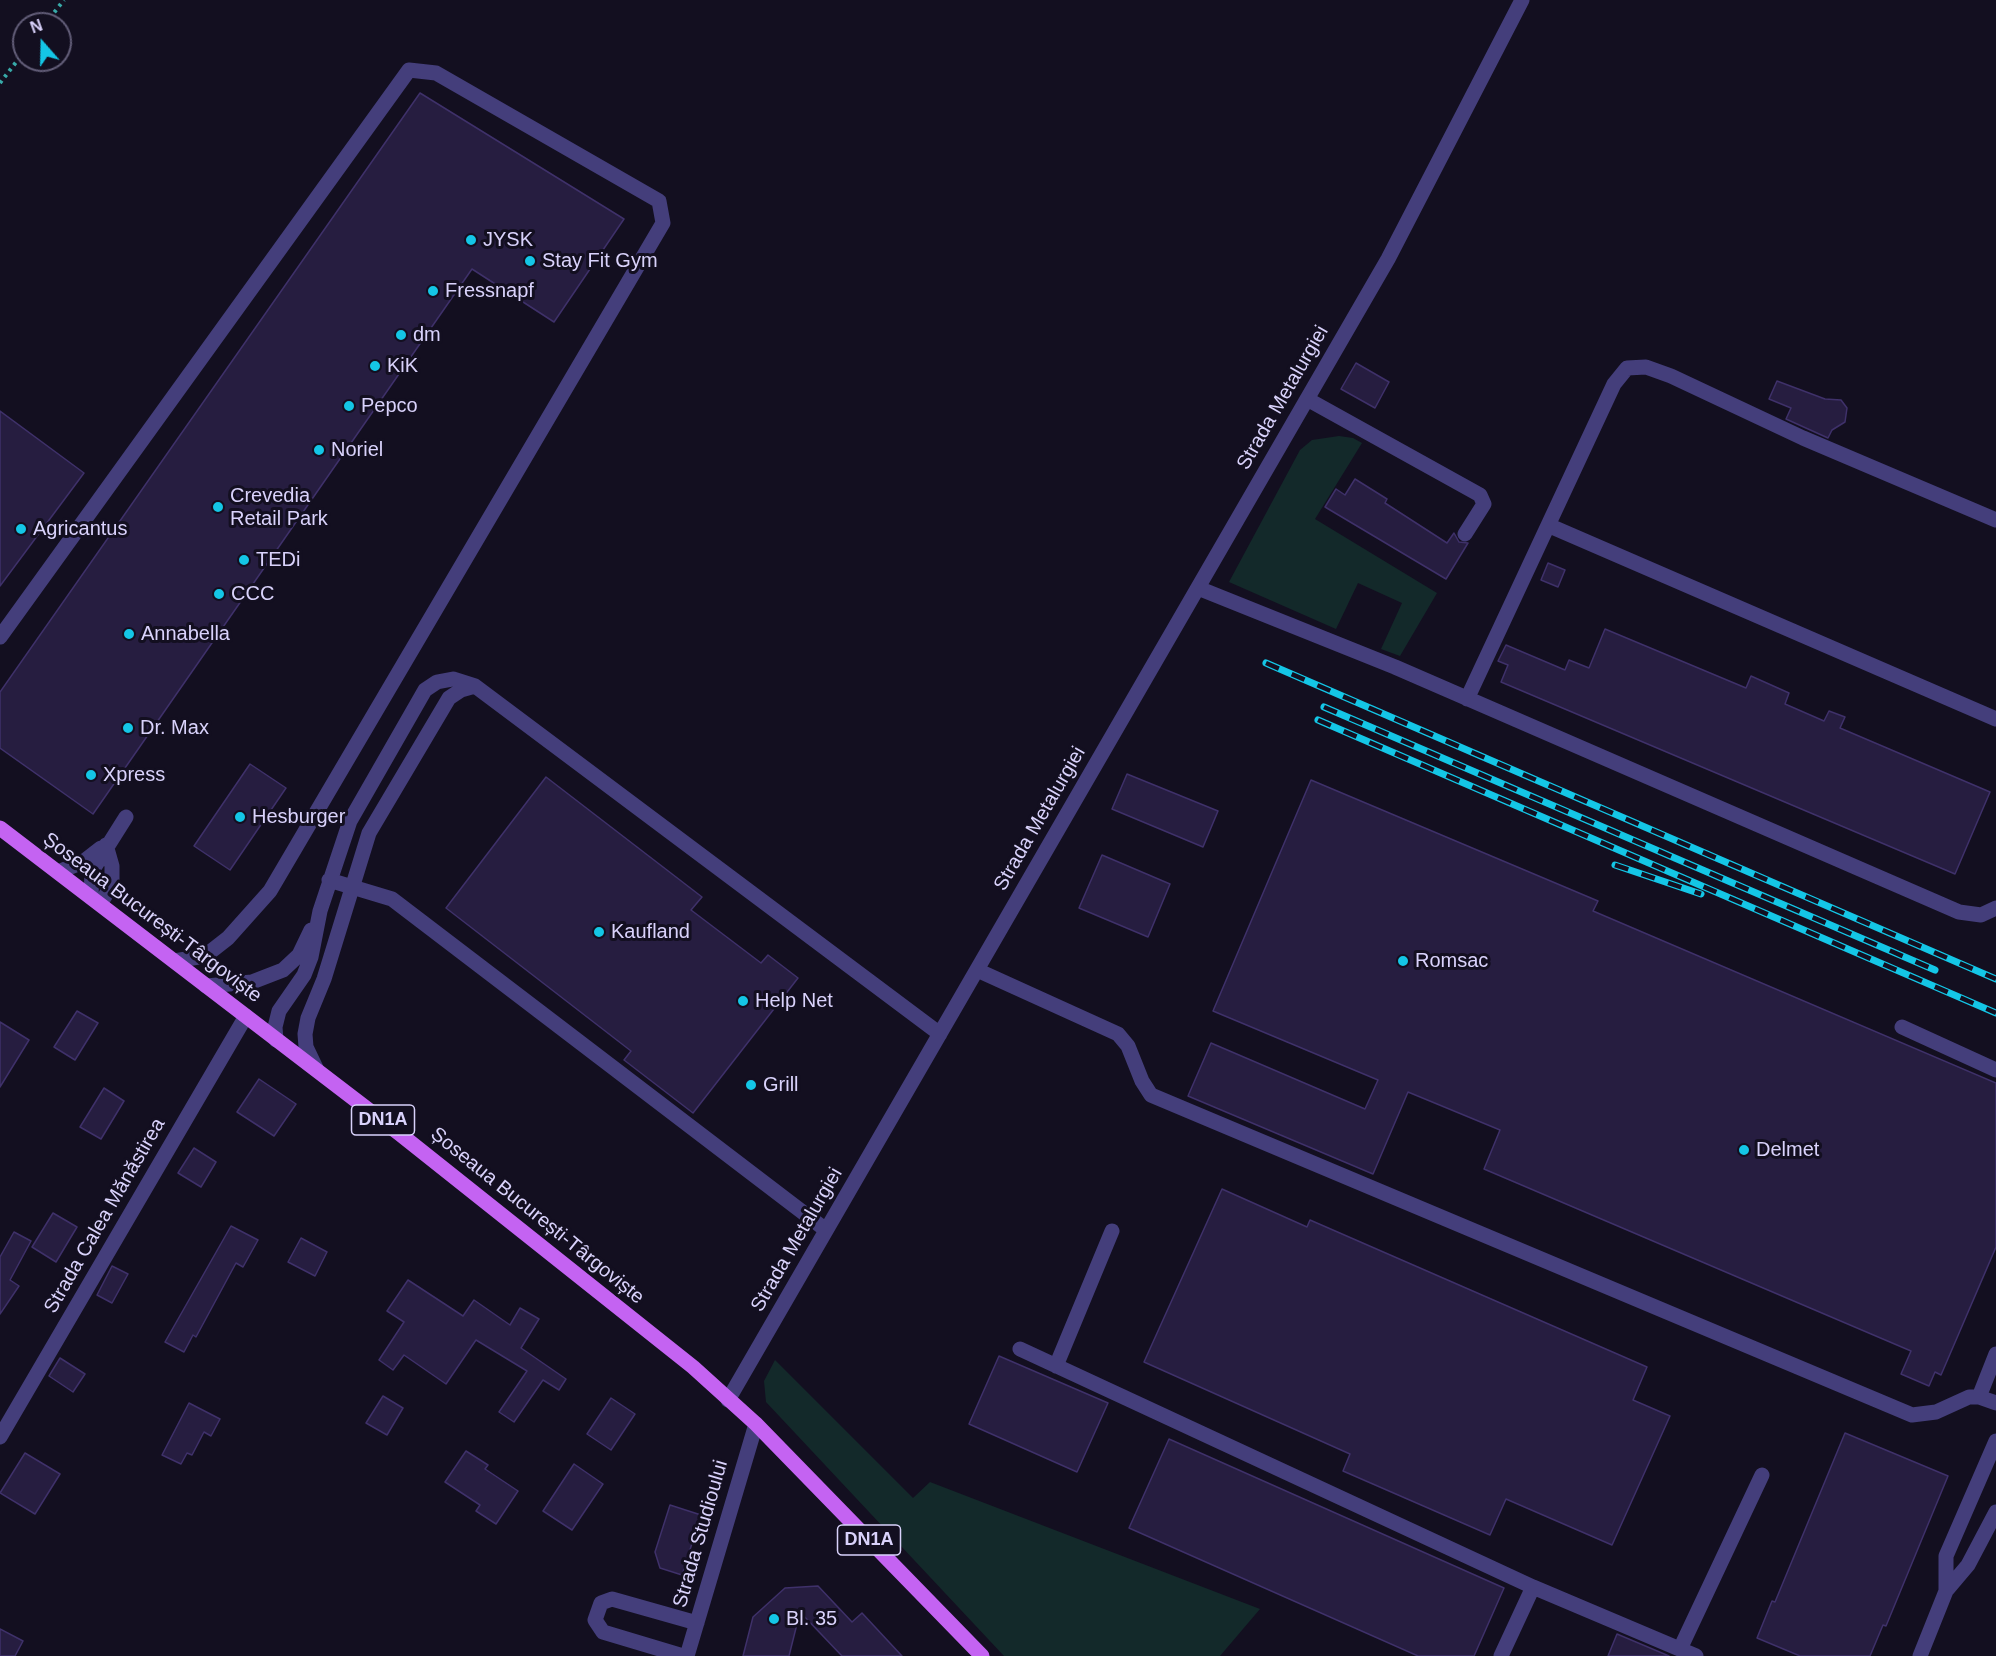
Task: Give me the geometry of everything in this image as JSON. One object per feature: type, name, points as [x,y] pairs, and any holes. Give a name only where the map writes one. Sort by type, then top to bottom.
[{"type":"main road","name":"Șoseaua București-Târgoviște","points":[[0,828],[276,1040],[316,1068],[693,1367],[756,1424],[982,1656]]},
{"type":"street","name":"Strada Metalurgiei","points":[[728,1400],[1388,259],[1522,0]]},
{"type":"street","points":[[0,637],[408,70],[436,72],[659,201],[663,223],[270,891],[228,938],[205,956],[174,961]]},
{"type":"street","points":[[1467,699],[1550,526],[1614,384],[1627,368],[1638,366],[1671,376],[1803,438],[1996,520]]},
{"type":"street","points":[[1307,399],[1480,495],[1484,504],[1465,534]]},
{"type":"street","points":[[1550,526],[1996,719]]},
{"type":"street","points":[[1198,588],[1467,699],[1959,912],[1981,915],[1996,908]]},
{"type":"street","points":[[276,1040],[275,1028],[279,1011],[304,975],[311,957],[320,911],[350,820],[425,690],[437,682],[453,679],[475,686],[940,1034]]},
{"type":"street","points":[[316,1068],[309,1057],[304,1034],[345,915],[369,832],[449,698],[460,690],[475,686]]},
{"type":"street","points":[[57,872],[83,862],[106,845],[126,817]]},
{"type":"street","points":[[95,901],[112,885],[112,866],[106,845]]},
{"type":"street","points":[[329,880],[392,899],[826,1230]]},
{"type":"street","points":[[345,915],[366,901],[392,899]]},
{"type":"street","points":[[206,986],[252,982],[283,970],[299,955],[320,911]]},
{"type":"street","points":[[977,970],[1118,1034],[1128,1046],[1142,1082],[1151,1095],[1912,1415],[1936,1412],[1969,1397],[1979,1397],[1996,1403]]},
{"type":"street","name":"Strada Calea Mănăstirea","points":[[0,1437],[246,1016]]},
{"type":"street","points":[[1902,1027],[1996,1070]]},
{"type":"street","points":[[1056,1366],[1112,1231]]},
{"type":"street","points":[[1020,1349],[1533,1587],[1696,1656]]},
{"type":"street","points":[[1979,1397],[1996,1354]]},
{"type":"street","name":"Strada Studioului","points":[[685,1656],[697,1623],[756,1424]]},
{"type":"street","points":[[1946,1591],[1946,1556],[1996,1441]]},
{"type":"street","points":[[1680,1649],[1762,1475]]},
{"type":"street","points":[[1920,1656],[1946,1591],[1968,1565],[1996,1512]]},
{"type":"street","points":[[1501,1656],[1533,1587]]},
{"type":"street","points":[[685,1656],[603,1632],[595,1620],[601,1603],[612,1599],[697,1623]]},
{"type":"path","points":[[0,83],[12,68]]},
{"type":"green space","points":[[1339,436],[1353,438],[1362,443],[1315,519],[1437,593],[1400,656],[1381,649],[1402,603],[1358,583],[1336,629],[1229,582],[1300,450],[1312,440]]},
{"type":"green space","points":[[775,1360],[913,1498],[930,1482],[1260,1609],[1220,1656],[1004,1656],[766,1402],[764,1381]]},
{"type":"building","name":"Crevedia Retail Park","points":[[420,93],[624,219],[554,322],[472,269],[93,814],[0,748],[0,692]]},
{"type":"building","points":[[1356,363],[1389,382],[1375,408],[1341,389]]},
{"type":"building","points":[[1777,381],[1825,399],[1841,400],[1847,408],[1845,422],[1832,430],[1828,438],[1786,419],[1791,408],[1769,399]]},
{"type":"building","name":"Agricantus","points":[[0,411],[84,473],[0,586]]},
{"type":"building","points":[[1355,479],[1387,499],[1385,503],[1447,543],[1454,533],[1459,542],[1468,543],[1446,579],[1325,507],[1336,489],[1345,495]]},
{"type":"building","points":[[1548,563],[1565,570],[1558,587],[1541,580]]},
{"type":"building","points":[[1605,629],[1746,688],[1751,676],[1789,693],[1785,704],[1824,721],[1829,711],[1845,717],[1840,728],[1990,792],[1955,874],[1501,682],[1508,665],[1498,661],[1506,645],[1565,670],[1569,660],[1589,668]]},
{"type":"building","name":"Hesburger","points":[[250,764],[286,788],[230,870],[194,846]]},
{"type":"building","points":[[1127,774],[1218,811],[1203,847],[1112,809]]},
{"type":"building","name":"Kaufland","points":[[546,777],[702,897],[691,910],[761,963],[768,955],[798,978],[693,1113],[624,1060],[631,1051],[446,908]]},
{"type":"building","name":"Delmet","points":[[1311,780],[1598,901],[1593,911],[1996,1083],[1996,1247],[1941,1375],[1935,1372],[1929,1386],[1901,1374],[1911,1351],[1484,1169],[1500,1130],[1408,1092],[1373,1174],[1188,1096],[1211,1043],[1365,1109],[1378,1080],[1213,1011]]},
{"type":"building","points":[[1102,855],[1170,884],[1148,937],[1079,908]]},
{"type":"building","points":[[77,1011],[98,1023],[75,1060],[54,1047]]},
{"type":"building","points":[[0,1022],[29,1040],[0,1087]]},
{"type":"building","points":[[259,1079],[296,1104],[274,1136],[237,1112]]},
{"type":"building","points":[[104,1088],[124,1101],[101,1139],[80,1127]]},
{"type":"building","points":[[194,1148],[216,1162],[201,1187],[178,1173]]},
{"type":"building","points":[[1222,1189],[1307,1227],[1310,1220],[1647,1367],[1633,1400],[1670,1416],[1612,1545],[1506,1499],[1490,1535],[1343,1471],[1350,1454],[1144,1362]]},
{"type":"building","points":[[53,1213],[77,1227],[56,1262],[32,1247]]},
{"type":"building","points":[[231,1226],[258,1240],[243,1267],[236,1263],[196,1337],[193,1335],[184,1352],[165,1342]]},
{"type":"building","points":[[14,1232],[31,1241],[10,1280],[19,1286],[0,1314],[0,1257]]},
{"type":"building","points":[[301,1238],[327,1252],[315,1276],[288,1262]]},
{"type":"building","points":[[112,1266],[128,1274],[112,1303],[97,1295]]},
{"type":"building","points":[[408,1280],[463,1316],[474,1300],[510,1325],[520,1308],[539,1319],[521,1348],[566,1379],[559,1390],[543,1380],[514,1422],[499,1412],[527,1371],[476,1340],[446,1384],[404,1355],[393,1370],[379,1360],[404,1322],[387,1311]]},
{"type":"building","points":[[999,1356],[1108,1403],[1077,1472],[969,1424]]},
{"type":"building","points":[[60,1358],[85,1374],[73,1392],[49,1376]]},
{"type":"building","points":[[383,1396],[403,1408],[387,1435],[366,1423]]},
{"type":"building","points":[[611,1398],[635,1414],[611,1450],[587,1434]]},
{"type":"building","points":[[189,1403],[220,1419],[211,1436],[204,1432],[192,1455],[187,1453],[181,1464],[162,1455]]},
{"type":"building","points":[[1845,1433],[1948,1476],[1886,1626],[1883,1625],[1870,1656],[1800,1656],[1757,1638],[1772,1601],[1775,1602]]},
{"type":"building","points":[[1169,1439],[1504,1588],[1474,1656],[1418,1656],[1129,1528]]},
{"type":"building","points":[[466,1451],[488,1465],[485,1469],[518,1491],[496,1524],[476,1511],[480,1505],[445,1482]]},
{"type":"building","points":[[25,1453],[60,1474],[35,1514],[0,1493]]},
{"type":"building","points":[[574,1464],[603,1484],[572,1530],[543,1511]]},
{"type":"building","points":[[670,1505],[701,1515],[682,1575],[660,1568],[655,1552]]},
{"type":"building","name":"Bl. 35","points":[[818,1586],[852,1622],[862,1613],[902,1656],[842,1656],[800,1612],[789,1656],[743,1656],[753,1617],[785,1588]]},
{"type":"building","points":[[0,1629],[23,1641],[15,1656],[0,1656]]},
{"type":"building","points":[[1617,1634],[1669,1656],[1608,1656]]},
{"type":"railway","points":[[1266,663],[1996,979]]},
{"type":"railway","points":[[1324,707],[1935,970]]},
{"type":"railway","points":[[1318,720],[1996,1013]]},
{"type":"railway","points":[[1615,865],[1701,894]]},
{"type":"place","name":"JYSK","points":[[471,240]]},
{"type":"place","name":"Stay Fit Gym","points":[[530,261]]},
{"type":"place","name":"Fressnapf","points":[[433,291]]},
{"type":"place","name":"dm","points":[[401,335]]},
{"type":"place","name":"KiK","points":[[375,366]]},
{"type":"place","name":"Pepco","points":[[349,406]]},
{"type":"place","name":"Noriel","points":[[319,450]]},
{"type":"place","name":"Crevedia Retail Park","points":[[218,507]]},
{"type":"place","name":"Agricantus","points":[[21,529]]},
{"type":"place","name":"TEDi","points":[[244,560]]},
{"type":"place","name":"CCC","points":[[219,594]]},
{"type":"place","name":"Annabella","points":[[129,634]]},
{"type":"place","name":"Dr. Max","points":[[128,728]]},
{"type":"place","name":"Xpress","points":[[91,775]]},
{"type":"place","name":"Hesburger","points":[[240,817]]},
{"type":"place","name":"Kaufland","points":[[599,932]]},
{"type":"place","name":"Romsac","points":[[1403,961]]},
{"type":"place","name":"Help Net","points":[[743,1001]]},
{"type":"place","name":"Grill","points":[[751,1085]]},
{"type":"place","name":"Delmet","points":[[1744,1150]]},
{"type":"place","name":"Bl. 35","points":[[774,1619]]}]
